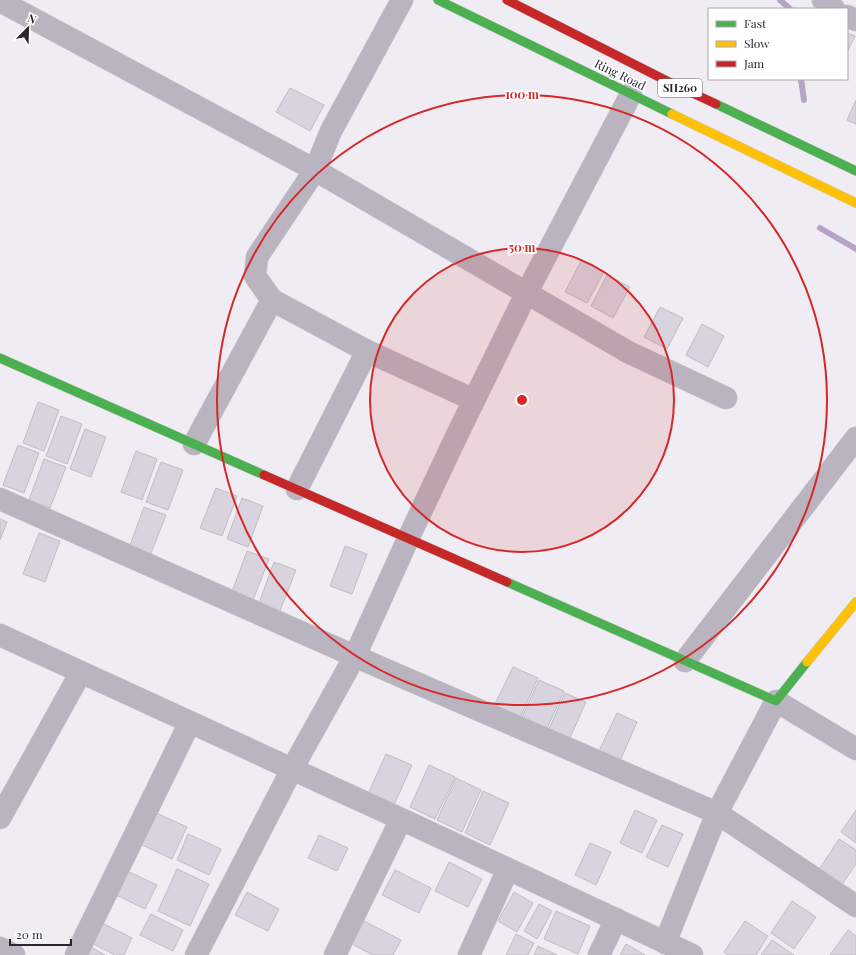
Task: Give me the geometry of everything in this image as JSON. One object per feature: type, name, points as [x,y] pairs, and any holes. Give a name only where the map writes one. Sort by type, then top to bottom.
[{"type":"main road","name":"Ring Road","points":[[438,0],[594,72],[631,94],[856,203]]},
{"type":"main road","name":"Ring Road","points":[[507,0],[533,6],[605,54],[673,84],[856,171]]},
{"type":"main road","points":[[0,358],[776,701],[852,614]]},
{"type":"street","points":[[402,0],[331,131],[315,170],[257,257],[255,276],[272,300],[367,351],[474,400]]},
{"type":"street","points":[[824,0],[833,8]]},
{"type":"street","points":[[0,1],[315,170],[628,352],[726,398]]},
{"type":"street","points":[[196,955],[292,769],[355,656],[408,539],[527,292],[631,94]]},
{"type":"street","points":[[194,444],[272,300]]},
{"type":"street","points":[[297,490],[367,351]]},
{"type":"street","points":[[685,661],[856,438]]},
{"type":"street","points":[[0,499],[355,656],[717,813],[856,906]]},
{"type":"street","points":[[0,635],[692,955]]},
{"type":"street","points":[[1,815],[80,672]]},
{"type":"street","points":[[665,943],[717,813],[776,701],[856,749]]},
{"type":"street","points":[[76,955],[190,722]]},
{"type":"street","points":[[335,955],[400,819]]},
{"type":"street","points":[[469,955],[508,869]]},
{"type":"street","points":[[599,955],[616,919]]},
{"type":"street","points":[[0,948],[14,955]]},
{"type":"building","points":[[848,33],[855,36],[848,50]]},
{"type":"building","points":[[290,88],[324,105],[310,131],[276,112]]},
{"type":"building","points":[[856,100],[856,124],[847,120]]},
{"type":"building","points":[[581,261],[604,272],[587,303],[565,292]]},
{"type":"building","points":[[607,275],[630,287],[613,318],[591,306]]},
{"type":"building","points":[[660,307],[683,318],[667,349],[644,337]]},
{"type":"building","points":[[702,324],[724,336],[708,367],[686,355]]},
{"type":"building","points":[[38,402],[59,410],[44,451],[23,443]]},
{"type":"building","points":[[61,416],[82,424],[67,464],[46,456]]},
{"type":"building","points":[[85,429],[106,437],[91,477],[70,469]]},
{"type":"building","points":[[18,445],[39,453],[24,493],[3,485]]},
{"type":"building","points":[[136,451],[157,459],[142,500],[121,492]]},
{"type":"building","points":[[44,459],[66,467],[50,508],[29,500]]},
{"type":"building","points":[[161,462],[183,470],[168,510],[146,502]]},
{"type":"building","points":[[216,488],[237,496],[222,536],[200,528]]},
{"type":"building","points":[[242,498],[263,506],[248,547],[227,539]]},
{"type":"building","points":[[144,507],[166,515],[150,556],[129,548]]},
{"type":"building","points":[[0,519],[7,522],[0,540]]},
{"type":"building","points":[[39,533],[60,541],[45,582],[23,574]]},
{"type":"building","points":[[345,546],[367,554],[352,594],[330,586]]},
{"type":"building","points":[[247,551],[269,559],[253,600],[232,592]]},
{"type":"building","points":[[274,562],[296,570],[280,611],[259,603]]},
{"type":"building","points":[[513,667],[538,678],[519,720],[493,708]]},
{"type":"building","points":[[539,680],[564,691],[545,733],[520,722]]},
{"type":"building","points":[[565,693],[586,702],[569,740],[548,731]]},
{"type":"building","points":[[617,713],[637,722],[620,761],[599,751]]},
{"type":"building","points":[[386,754],[412,765],[393,807],[367,796]]},
{"type":"building","points":[[429,765],[455,777],[435,819],[410,807]]},
{"type":"building","points":[[456,778],[481,790],[462,832],[437,820]]},
{"type":"building","points":[[483,791],[509,803],[490,845],[465,833]]},
{"type":"building","points":[[635,810],[657,820],[642,853],[620,843]]},
{"type":"building","points":[[856,810],[856,843],[841,832]]},
{"type":"building","points":[[152,811],[187,827],[172,859],[138,843]]},
{"type":"building","points":[[662,825],[683,834],[668,867],[646,857]]},
{"type":"building","points":[[188,834],[221,849],[209,875],[177,860]]},
{"type":"building","points":[[319,835],[348,848],[337,871],[308,858]]},
{"type":"building","points":[[839,839],[856,850],[856,864],[841,886],[818,871]]},
{"type":"building","points":[[590,843],[611,852],[596,885],[575,875]]},
{"type":"building","points":[[449,862],[482,879],[468,907],[435,891]]},
{"type":"building","points":[[123,869],[157,885],[145,909],[112,893]]},
{"type":"building","points":[[177,869],[209,884],[190,926],[158,911]]},
{"type":"building","points":[[395,870],[431,888],[419,913],[382,895]]},
{"type":"building","points":[[247,892],[279,909],[268,931],[235,915]]},
{"type":"building","points":[[514,892],[533,903],[517,932],[498,921]]},
{"type":"building","points":[[792,901],[816,917],[794,949],[771,933]]},
{"type":"building","points":[[539,904],[552,911],[537,939],[524,931]]},
{"type":"building","points":[[556,911],[590,926],[578,954],[544,939]]},
{"type":"building","points":[[151,914],[183,930],[173,951],[140,935]]},
{"type":"building","points":[[98,921],[132,938],[124,955],[115,955],[88,941]]},
{"type":"building","points":[[364,921],[401,940],[393,955],[373,955],[352,944]]},
{"type":"building","points":[[745,921],[768,936],[756,955],[728,955],[724,952]]},
{"type":"building","points":[[848,930],[856,936],[856,955],[830,955]]},
{"type":"building","points":[[516,934],[534,943],[528,955],[506,955]]},
{"type":"building","points":[[772,940],[794,955],[761,955]]},
{"type":"building","points":[[626,944],[645,955],[620,955]]},
{"type":"building","points":[[89,946],[105,955],[84,955]]},
{"type":"building","points":[[538,946],[557,955],[534,955]]},
{"type":"waterway","points":[[780,0],[789,8]]},
{"type":"waterway","points":[[801,80],[804,100]]},
{"type":"waterway","points":[[820,228],[856,249]]},
{"type":"traffic: fast","points":[[438,0],[672,114]]},
{"type":"traffic: fast","points":[[716,104],[856,171]]},
{"type":"traffic: fast","points":[[0,358],[264,475]]},
{"type":"traffic: fast","points":[[507,582],[776,701],[807,662]]},
{"type":"traffic: slow","points":[[672,114],[856,203]]},
{"type":"traffic: slow","points":[[807,662],[856,602]]},
{"type":"traffic: jam","points":[[507,0],[673,84],[716,104]]},
{"type":"traffic: jam","points":[[264,475],[507,582]]}]
